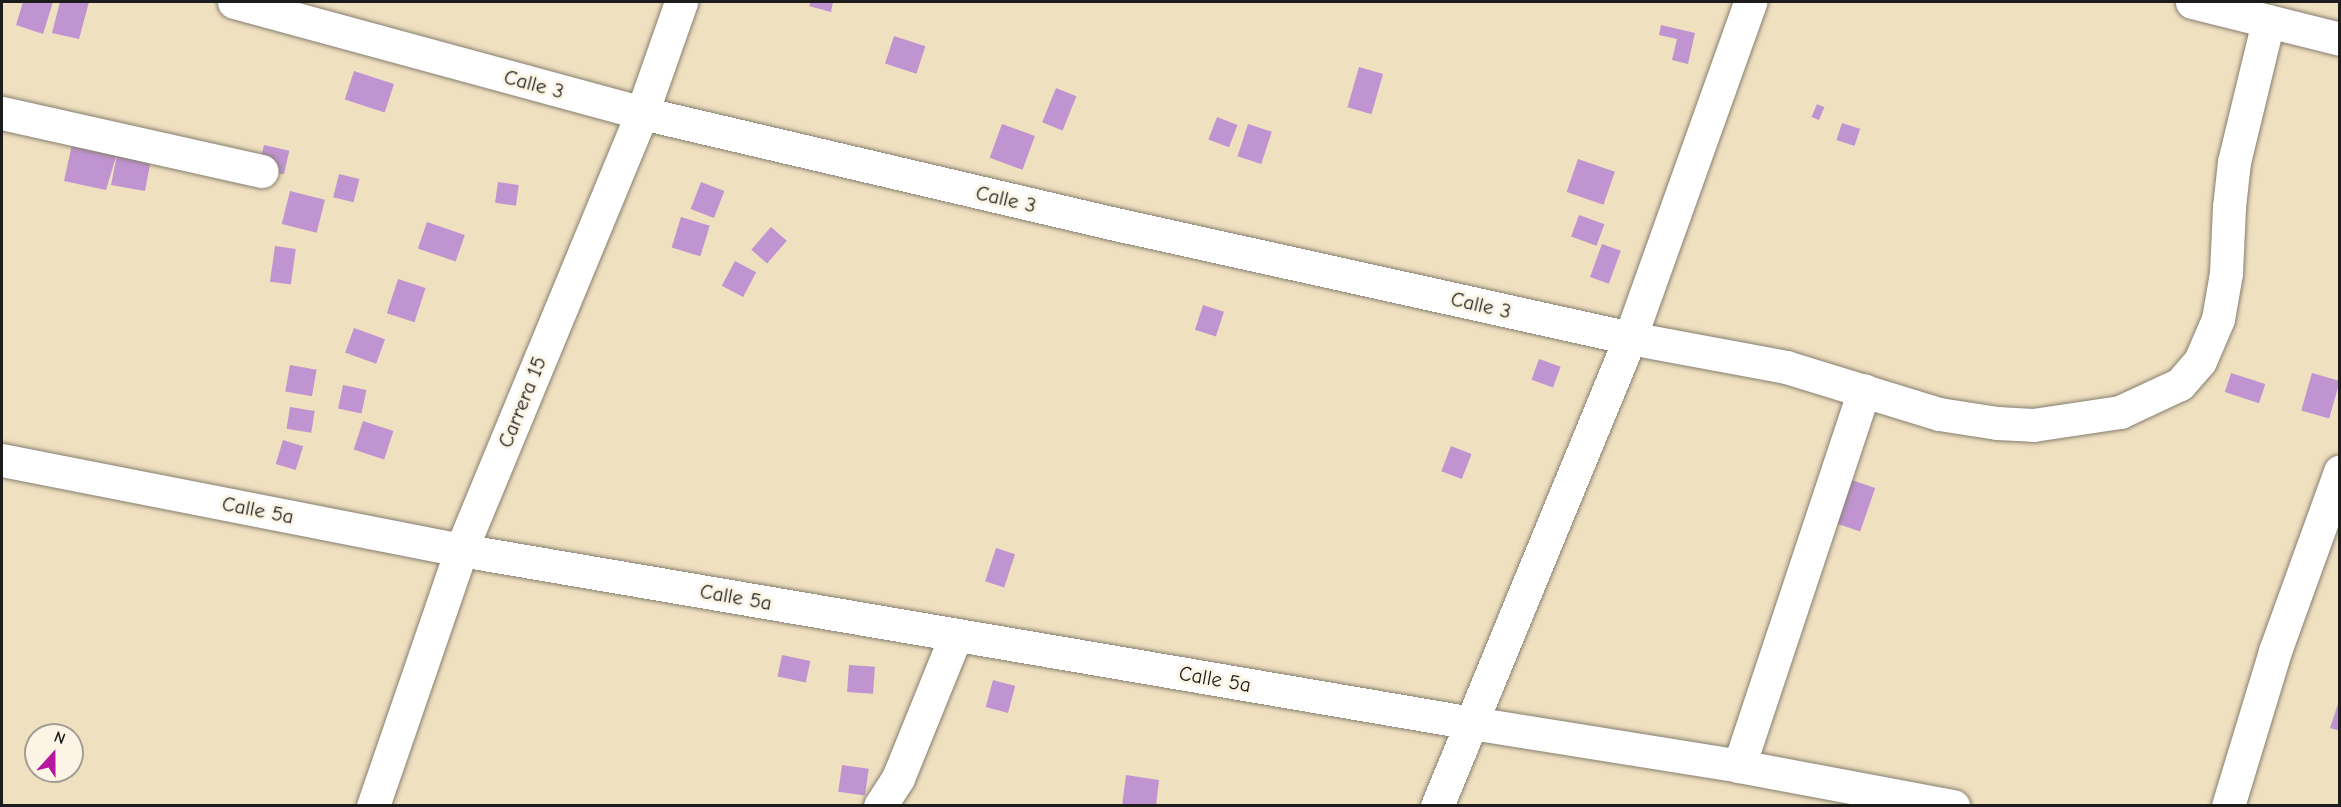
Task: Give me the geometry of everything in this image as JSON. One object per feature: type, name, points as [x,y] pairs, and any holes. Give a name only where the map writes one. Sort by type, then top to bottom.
[{"type":"street","name":"Calle 3","points":[[234,2],[642,113],[1132,228],[1630,338],[1786,367],[1939,414],[2033,425],[2120,412],[2180,384],[2200,361],[2218,318],[2226,273],[2234,162],[2268,21]]},
{"type":"street","name":"Carrera 15","points":[[373,806],[461,550],[642,113],[681,2]]},
{"type":"street","points":[[1437,806],[1630,338],[1750,2]]},
{"type":"street","points":[[2192,2],[2340,39]]},
{"type":"street","points":[[2,114],[262,171]]},
{"type":"street","points":[[1739,766],[1864,390]]},
{"type":"street","name":"Calle 5a","points":[[2,460],[461,550],[1472,723],[1739,766],[1953,806]]},
{"type":"street","points":[[2228,806],[2275,651],[2340,471]]},
{"type":"street","points":[[880,806],[898,778],[956,635]]},
{"type":"building","points":[[23,2],[53,2],[43,34],[16,25]]},
{"type":"building","points":[[60,2],[89,2],[79,39],[52,33]]},
{"type":"building","points":[[811,2],[833,2],[831,12],[809,6]]},
{"type":"building","points":[[1661,25],[1695,33],[1688,64],[1672,60],[1677,39],[1659,35]]},
{"type":"building","points":[[894,36],[925,46],[916,74],[885,64]]},
{"type":"building","points":[[1359,67],[1383,74],[1371,114],[1347,107]]},
{"type":"building","points":[[354,71],[394,84],[385,113],[345,100]]},
{"type":"building","points":[[1056,88],[1076,96],[1063,131],[1042,122]]},
{"type":"building","points":[[1817,104],[1824,107],[1819,120],[1812,117]]},
{"type":"building","points":[[1217,117],[1238,125],[1229,147],[1208,139]]},
{"type":"building","points":[[1842,123],[1860,129],[1855,146],[1836,140]]},
{"type":"building","points":[[1002,124],[1035,136],[1023,170],[990,158]]},
{"type":"building","points":[[1248,124],[1272,132],[1261,164],[1237,156]]},
{"type":"building","points":[[74,135],[152,154],[145,191],[111,185],[118,150],[106,190],[64,181]]},
{"type":"building","points":[[264,145],[289,151],[284,174],[259,168]]},
{"type":"building","points":[[1578,159],[1615,172],[1603,205],[1567,192]]},
{"type":"building","points":[[339,174],[359,179],[354,202],[333,197]]},
{"type":"building","points":[[498,182],[519,185],[516,206],[495,203]]},
{"type":"building","points":[[701,182],[724,191],[714,218],[691,209]]},
{"type":"building","points":[[290,191],[325,200],[317,233],[282,224]]},
{"type":"building","points":[[1579,215],[1604,224],[1597,246],[1571,237]]},
{"type":"building","points":[[681,217],[710,226],[700,256],[672,248]]},
{"type":"building","points":[[427,222],[465,235],[456,261],[418,248]]},
{"type":"building","points":[[771,227],[787,241],[767,263],[751,250]]},
{"type":"building","points":[[1602,244],[1621,251],[1609,284],[1590,277]]},
{"type":"building","points":[[275,246],[296,249],[291,285],[270,282]]},
{"type":"building","points":[[735,261],[756,272],[743,297],[722,286]]},
{"type":"building","points":[[398,279],[426,288],[414,322],[387,313]]},
{"type":"building","points":[[1203,305],[1224,312],[1216,337],[1195,330]]},
{"type":"building","points":[[354,328],[385,339],[376,364],[345,352]]},
{"type":"building","points":[[1539,359],[1561,367],[1553,388],[1531,380]]},
{"type":"building","points":[[290,365],[317,370],[312,396],[285,392]]},
{"type":"building","points":[[2231,373],[2265,384],[2259,403],[2225,392]]},
{"type":"building","points":[[2312,373],[2340,381],[2329,418],[2301,410]]},
{"type":"building","points":[[343,385],[366,390],[361,413],[338,408]]},
{"type":"building","points":[[290,407],[315,411],[311,433],[287,429]]},
{"type":"building","points":[[363,421],[393,431],[384,459],[354,450]]},
{"type":"building","points":[[283,440],[303,446],[296,470],[276,464]]},
{"type":"building","points":[[1451,446],[1472,454],[1462,479],[1441,471]]},
{"type":"building","points":[[1843,477],[1875,488],[1860,532],[1828,520]]},
{"type":"building","points":[[996,548],[1015,554],[1004,587],[985,581]]},
{"type":"building","points":[[782,655],[810,661],[806,683],[777,677]]},
{"type":"building","points":[[849,665],[875,667],[873,694],[847,692]]},
{"type":"building","points":[[993,680],[1015,686],[1008,713],[986,707]]},
{"type":"building","points":[[2340,701],[2340,731],[2330,728]]},
{"type":"building","points":[[842,765],[869,769],[865,795],[838,792]]},
{"type":"building","points":[[1126,775],[1159,780],[1156,806],[1122,806]]}]
